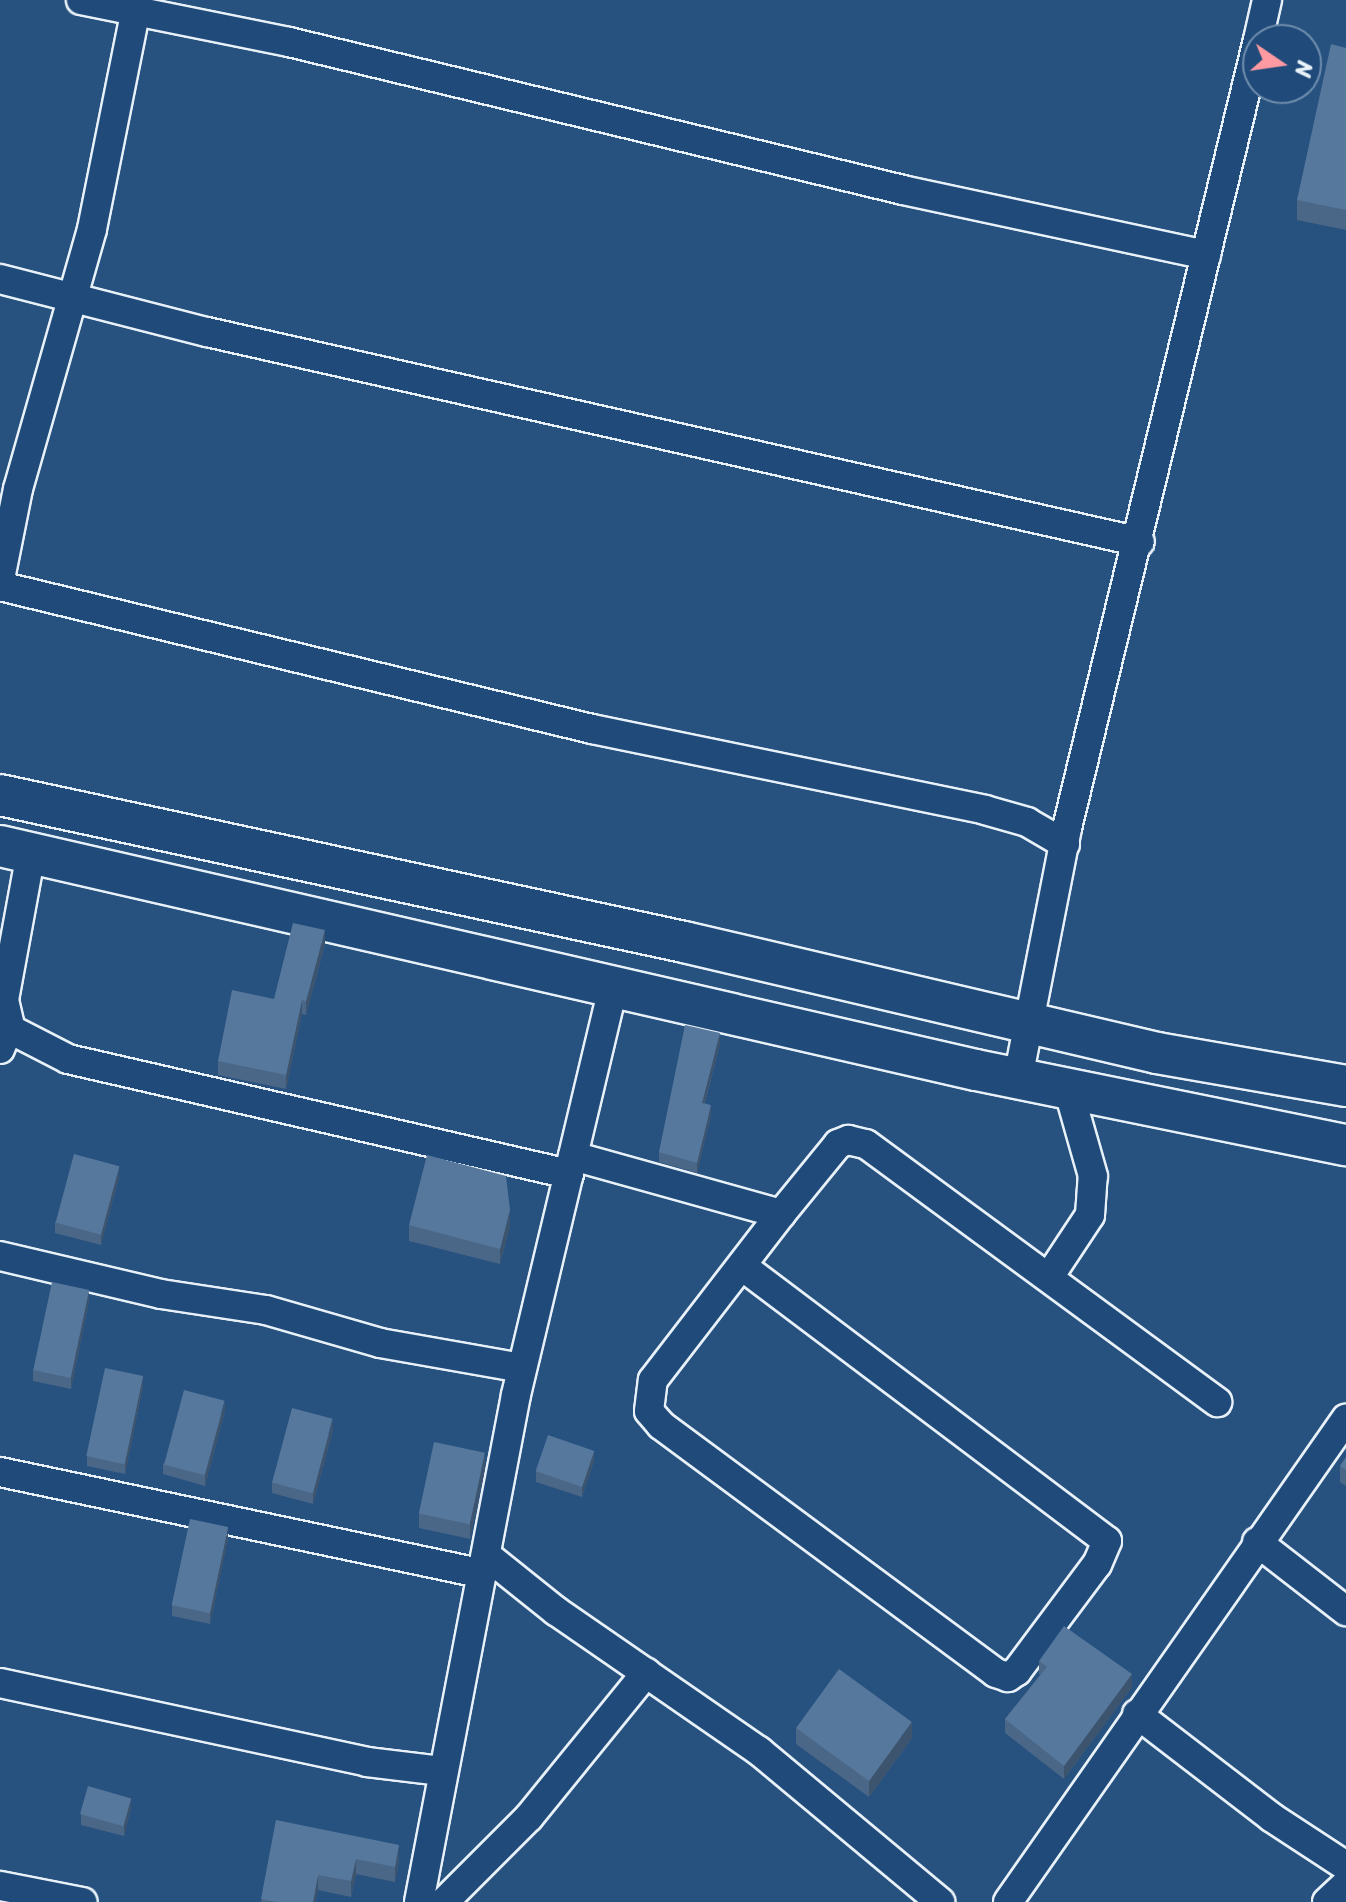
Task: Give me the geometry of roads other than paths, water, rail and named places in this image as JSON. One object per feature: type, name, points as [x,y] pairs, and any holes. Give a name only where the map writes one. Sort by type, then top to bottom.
[{"type":"street","points":[[81,0],[136,9],[903,190],[1206,255]]},
{"type":"street","points":[[1262,24],[1267,0]]},
{"type":"street","points":[[0,579],[18,489],[74,296],[136,9]]},
{"type":"street","points":[[1018,1078],[1065,844],[1140,542],[1243,104]]},
{"type":"street","points":[[0,279],[207,332],[1140,542]]},
{"type":"street","points":[[0,586],[592,729],[985,810],[1027,822],[1065,844]]},
{"type":"street","points":[[0,795],[1157,1053],[1346,1086]]},
{"type":"street","points":[[781,1214],[571,1165],[68,1059],[3,1033],[15,850],[337,919],[474,957],[614,983],[1018,1078],[1346,1145]]},
{"type":"street","points":[[419,1902],[441,1771],[522,1368],[614,983]]},
{"type":"street","points":[[1049,1277],[1090,1215],[1093,1176],[1068,1088]]},
{"type":"street","points":[[742,1266],[1107,1541],[1097,1564],[1017,1671],[1008,1677],[996,1673],[661,1425],[649,1411],[653,1380],[781,1214],[838,1144],[848,1140],[866,1144],[1217,1402]]},
{"type":"street","points":[[0,1256],[161,1294],[266,1310],[380,1343],[522,1368]]},
{"type":"street","points":[[1018,1898],[1137,1714],[1346,1419]]},
{"type":"street","points":[[0,1472],[484,1564],[759,1751],[940,1902]]},
{"type":"street","points":[[1257,1542],[1346,1611]]},
{"type":"street","points":[[444,1902],[529,1817],[646,1673]]},
{"type":"street","points":[[0,1683],[367,1762],[441,1771]]},
{"type":"street","points":[[1137,1714],[1271,1817],[1346,1866]]},
{"type":"street","points":[[1327,1902],[1346,1884]]},
{"type":"street","points":[[0,1886],[82,1902]]}]
